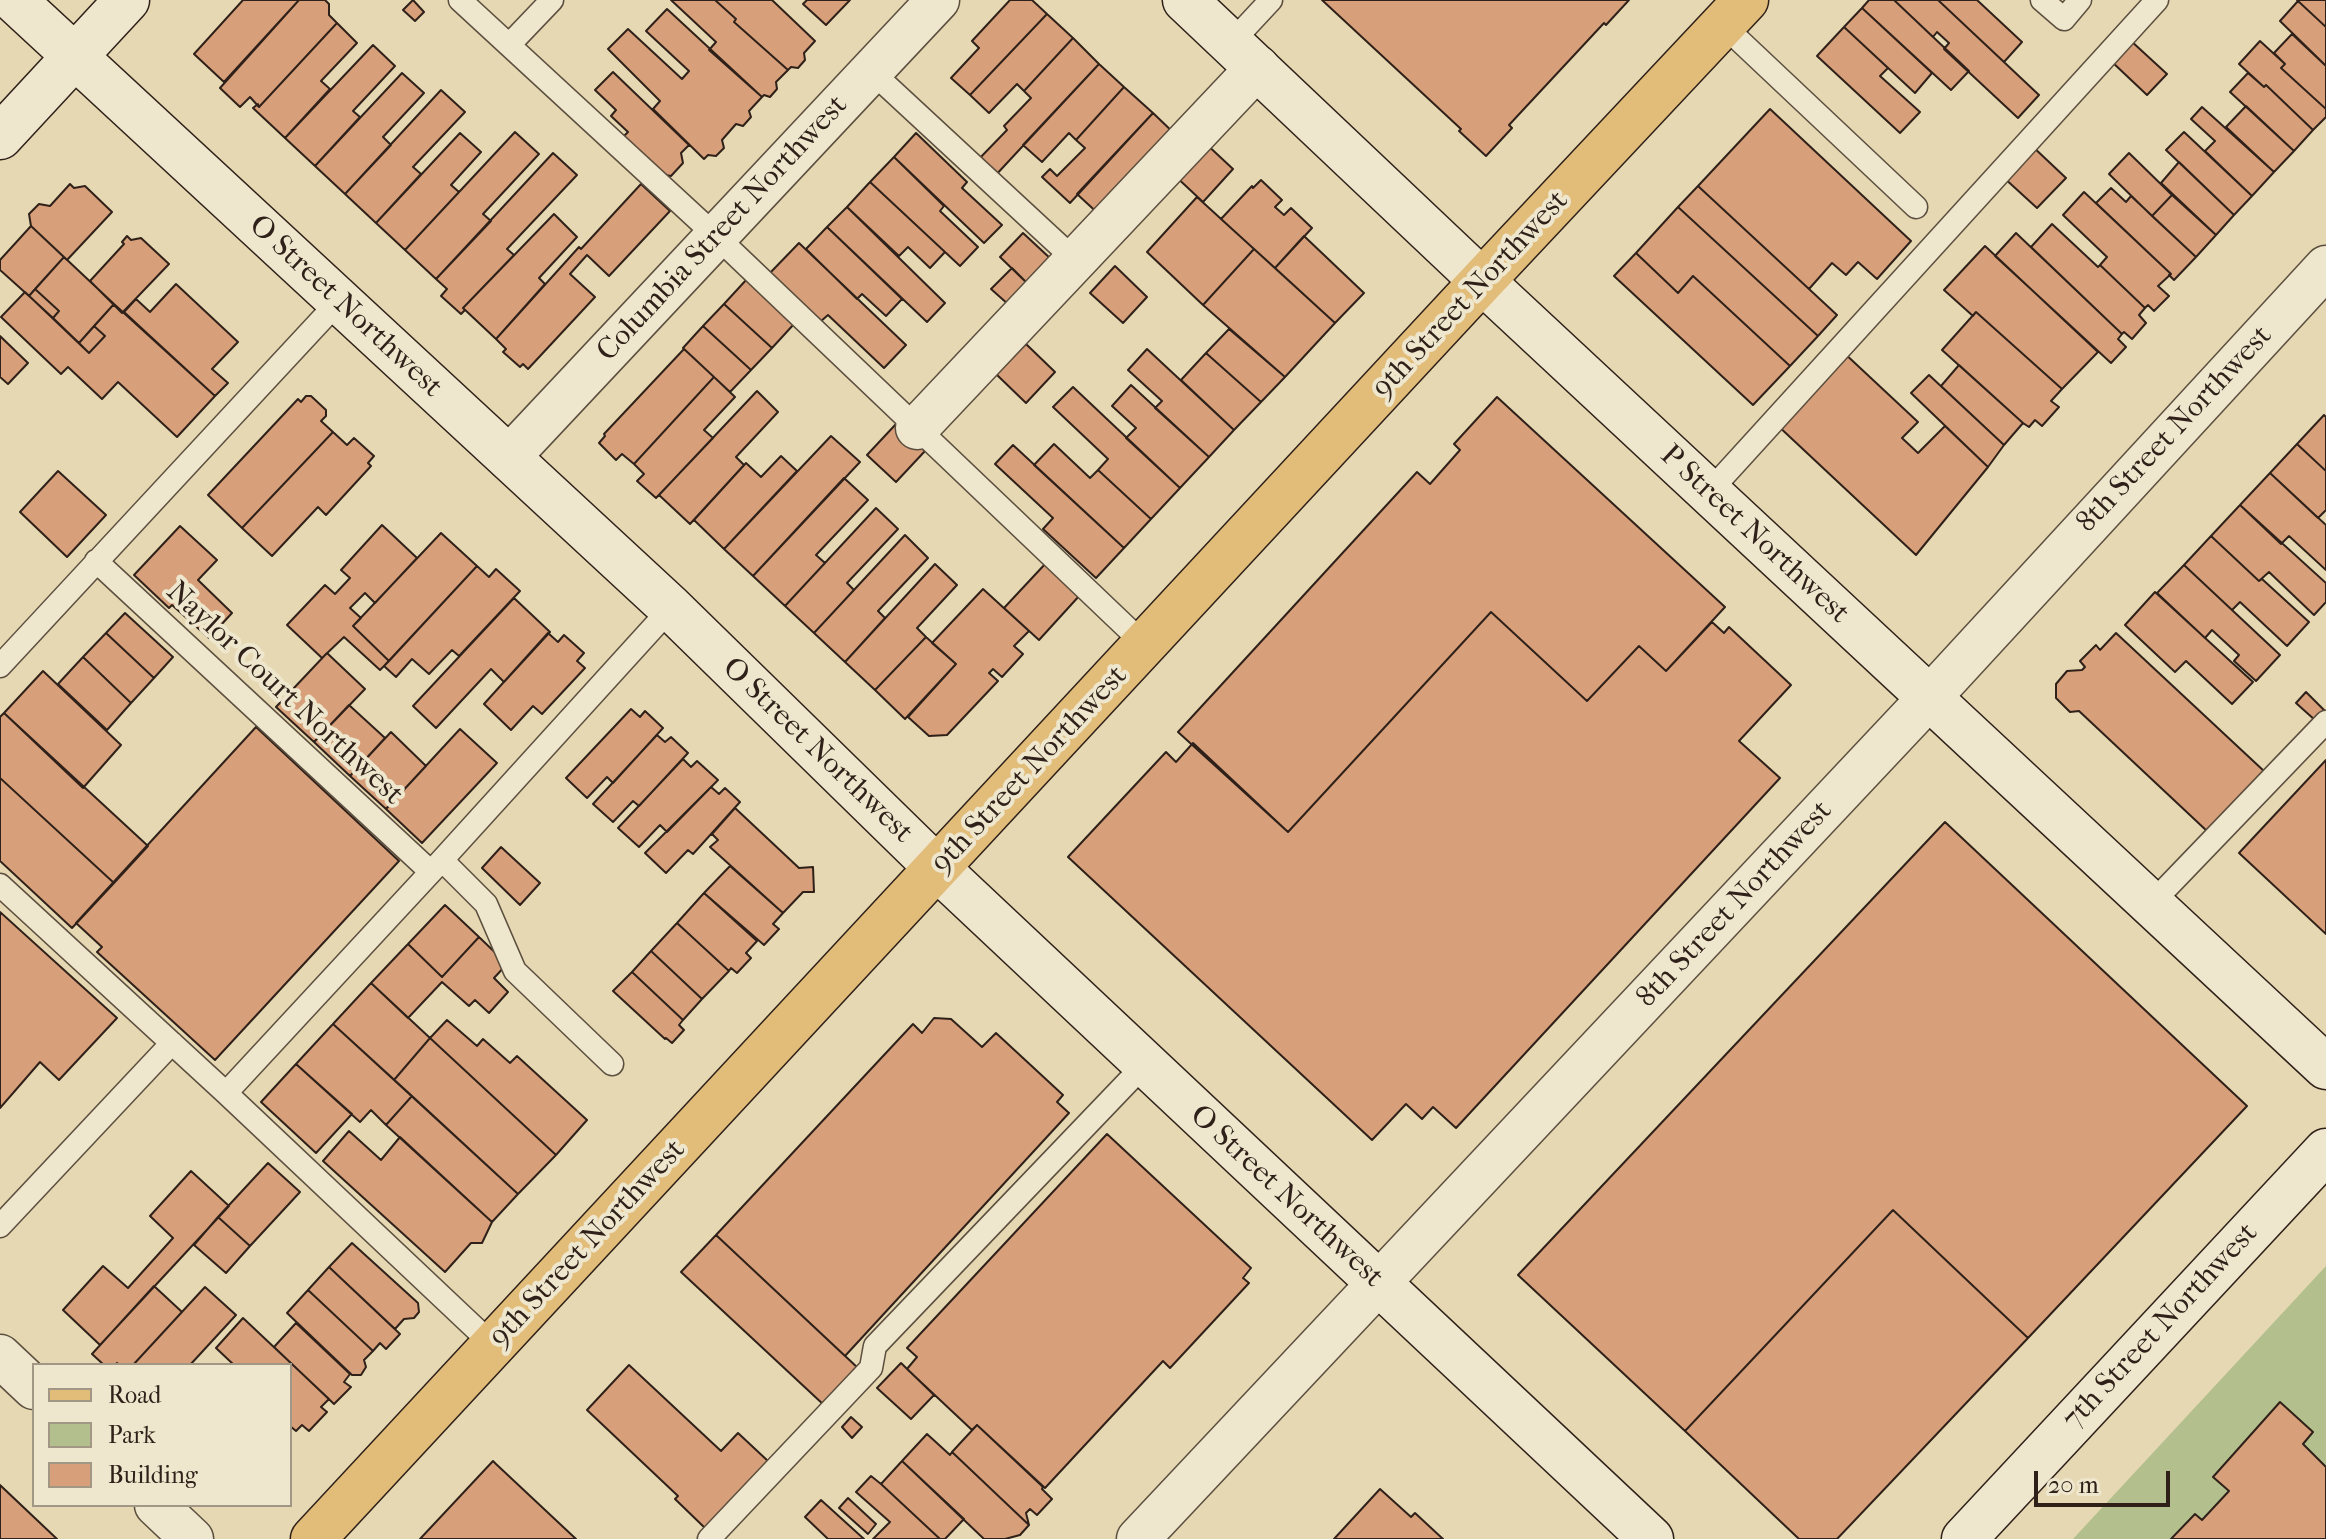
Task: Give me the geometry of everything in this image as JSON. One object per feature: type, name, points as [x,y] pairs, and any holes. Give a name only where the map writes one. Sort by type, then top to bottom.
[{"type":"main road","name":"9th Street Northwest","points":[[313,1539],[1734,12]]},
{"type":"street","name":"O Street Northwest","points":[[14,0],[671,608],[938,869],[1651,1539]]},
{"type":"street","points":[[0,137],[127,0]]},
{"type":"street","name":"Columbia Street Northwest","points":[[508,458],[938,0]]},
{"type":"street","name":"P Street Northwest","points":[[1185,0],[2326,1067]]},
{"type":"street","points":[[917,428],[1075,260],[1244,55]]},
{"type":"street","name":"8th Street Northwest","points":[[1138,1539],[1929,698],[2326,267]]},
{"type":"street","name":"7th Street Northwest","points":[[1964,1539],[2326,1151]]},
{"type":"street","points":[[0,1356],[32,1386]]},
{"type":"street","points":[[158,1507],[192,1539]]},
{"type":"lane","points":[[460,0],[717,237],[1145,645]]},
{"type":"lane","points":[[509,45],[552,0]]},
{"type":"lane","points":[[1244,55],[1271,0]]},
{"type":"lane","points":[[2042,0],[2064,19],[2080,0]]},
{"type":"lane","points":[[1709,492],[2157,0]]},
{"type":"lane","points":[[1734,12],[1916,207]]},
{"type":"lane","points":[[871,71],[1075,260]]},
{"type":"lane","points":[[0,666],[339,301]]},
{"type":"lane","name":"Naylor Court Northwest","points":[[96,561],[437,866],[486,904],[515,971],[612,1064]]},
{"type":"lane","points":[[226,1093],[671,608]]},
{"type":"lane","points":[[2151,904],[2326,722]]},
{"type":"lane","points":[[0,885],[494,1346]]},
{"type":"lane","points":[[0,1226],[172,1043]]},
{"type":"lane","points":[[709,1539],[871,1368],[875,1346],[1145,1064]]},
{"type":"green space","points":[[2326,1266],[2326,1539],[2073,1539]]},
{"type":"building","points":[[243,0],[299,0],[224,82],[194,54]]},
{"type":"building","points":[[299,0],[325,0],[329,4],[329,15],[337,23],[259,107],[250,97],[240,107],[220,88]]},
{"type":"building","points":[[413,0],[424,12],[415,21],[403,10]]},
{"type":"building","points":[[671,0],[715,0],[736,19],[734,22],[788,70],[776,82],[777,89],[770,97],[762,97],[709,50],[716,42]]},
{"type":"building","points":[[715,0],[772,0],[815,41],[804,53],[805,60],[798,68],[788,70],[734,22],[736,19]]},
{"type":"building","points":[[807,0],[850,0],[826,25],[803,4]]},
{"type":"building","points":[[1010,0],[1032,0],[1047,14],[970,95],[951,78],[979,48],[972,41]]},
{"type":"building","points":[[1322,0],[1629,0],[1509,125],[1512,128],[1486,156]]},
{"type":"building","points":[[1869,0],[1894,0],[1969,71],[1951,90],[1862,8]]},
{"type":"building","points":[[1894,0],[1938,0],[2039,95],[2018,118],[1944,49],[1949,43],[1937,32],[1933,37]]},
{"type":"building","points":[[1938,0],[1977,0],[2022,42],[2004,62]]},
{"type":"building","points":[[2326,0],[2326,27],[2298,1]]},
{"type":"building","points":[[2298,1],[2326,27],[2326,66],[2280,21]]},
{"type":"building","points":[[1862,8],[1932,73],[1915,93],[1844,27]]},
{"type":"building","points":[[667,9],[762,97],[749,111],[751,117],[743,126],[736,124],[722,140],[724,148],[716,156],[708,155],[704,159],[653,109],[660,101],[608,49],[628,29],[682,79],[689,71],[646,31]]},
{"type":"building","points":[[1047,14],[1073,38],[1024,91],[1017,84],[989,113],[970,95]]},
{"type":"building","points":[[337,23],[357,43],[321,81],[330,89],[285,138],[253,108],[258,104],[259,107]]},
{"type":"building","points":[[1844,27],[1888,68],[1880,76],[1920,112],[1900,133],[1817,56]]},
{"type":"building","points":[[2292,34],[2326,66],[2326,109],[2281,68],[2285,64],[2274,53]]},
{"type":"building","points":[[1073,38],[1099,64],[994,177],[977,161],[1007,130],[1004,126],[1031,98],[1024,91]]},
{"type":"building","points":[[2130,40],[2167,74],[2147,95],[2111,61]]},
{"type":"building","points":[[2260,41],[2285,64],[2281,68],[2326,109],[2326,117],[2313,130],[2239,64]]},
{"type":"building","points":[[373,45],[395,66],[353,111],[360,117],[315,166],[285,138]]},
{"type":"building","points":[[1099,64],[1124,87],[1076,140],[1069,133],[1042,162],[1023,145]]},
{"type":"building","points":[[613,72],[689,145],[681,153],[683,163],[671,176],[660,174],[622,138],[628,132],[611,116],[616,110],[595,90]]},
{"type":"building","points":[[402,73],[424,93],[383,137],[391,145],[345,194],[315,166]]},
{"type":"building","points":[[2248,73],[2264,87],[2266,85],[2313,130],[2294,151],[2230,92]]},
{"type":"building","points":[[1124,87],[1153,113],[1070,203],[1042,177],[1050,169],[1057,176],[1085,148],[1076,140]]},
{"type":"building","points":[[441,90],[465,112],[413,167],[421,174],[376,223],[345,194]]},
{"type":"building","points":[[2246,106],[2294,151],[2274,172],[2226,127]]},
{"type":"building","points":[[2202,107],[2274,172],[2252,196],[2205,151],[2215,141],[2191,119]]},
{"type":"building","points":[[1770,109],[1911,241],[1877,279],[1858,262],[1846,275],[1832,263],[1809,289],[1698,186]]},
{"type":"building","points":[[1153,113],[1178,137],[1103,218],[1077,194]]},
{"type":"building","points":[[515,132],[539,154],[483,214],[491,221],[436,279],[405,250]]},
{"type":"building","points":[[2184,132],[2252,196],[2234,215],[2166,150]]},
{"type":"building","points":[[460,133],[481,152],[451,185],[459,192],[405,250],[376,223]]},
{"type":"building","points":[[916,133],[967,182],[962,188],[1002,225],[984,243],[894,157]]},
{"type":"building","points":[[1203,141],[1233,169],[1203,202],[1172,173]]},
{"type":"building","points":[[2031,145],[2066,178],[2037,208],[2002,176]]},
{"type":"building","points":[[553,153],[577,175],[507,249],[514,255],[463,308],[465,310],[461,314],[441,296],[447,289],[436,279]]},
{"type":"building","points":[[2129,153],[2172,195],[2152,216],[2109,174]]},
{"type":"building","points":[[894,157],[944,206],[940,211],[978,247],[960,266],[870,182]]},
{"type":"building","points":[[2179,162],[2234,215],[2216,235],[2161,183]]},
{"type":"building","points":[[1261,180],[1282,200],[1275,207],[1284,215],[1291,208],[1312,228],[1275,268],[1221,219]]},
{"type":"building","points":[[870,182],[945,252],[930,268],[908,247],[899,256],[847,207]]},
{"type":"building","points":[[70,184],[74,188],[85,186],[112,212],[67,260],[31,226],[29,214],[39,204],[50,206]]},
{"type":"building","points":[[641,184],[670,211],[609,276],[587,255],[570,274],[595,297],[528,369],[523,364],[520,367],[503,352],[506,349],[496,339]]},
{"type":"building","points":[[1698,186],[1837,315],[1818,336],[1678,207]]},
{"type":"building","points":[[2111,188],[2126,202],[2131,196],[2196,257],[2174,280],[2096,203]]},
{"type":"building","points":[[2084,192],[2171,274],[2158,286],[2169,296],[2154,311],[2148,305],[2145,308],[2100,265],[2107,257],[2063,215]]},
{"type":"building","points":[[2172,195],[2216,235],[2196,257],[2152,216]]},
{"type":"building","points":[[1197,197],[1254,249],[1203,305],[1147,252]]},
{"type":"building","points":[[847,207],[945,303],[927,322],[827,227]]},
{"type":"building","points":[[1678,207],[1818,336],[1790,366],[1693,276],[1678,293],[1636,253]]},
{"type":"building","points":[[554,214],[577,237],[539,278],[545,284],[496,339],[463,308]]},
{"type":"building","points":[[2052,224],[2145,308],[2139,315],[2146,323],[2132,339],[2124,332],[2122,334],[2031,247]]},
{"type":"building","points":[[31,226],[64,257],[29,296],[0,270],[0,260]]},
{"type":"building","points":[[827,227],[902,299],[886,316],[862,294],[857,299],[806,249]]},
{"type":"building","points":[[1023,233],[1052,260],[1029,285],[1000,257]]},
{"type":"building","points":[[2016,233],[2122,334],[2118,339],[2126,347],[2111,363],[1995,256]]},
{"type":"building","points":[[127,236],[131,240],[141,238],[169,264],[122,313],[90,281],[124,244],[122,242]]},
{"type":"building","points":[[1304,236],[1364,293],[1335,323],[1275,268]]},
{"type":"building","points":[[799,243],[906,345],[884,368],[828,315],[820,322],[769,274]]},
{"type":"building","points":[[1985,246],[2098,352],[2062,389],[1976,312],[1973,316],[1944,290]]},
{"type":"building","points":[[1254,249],[1335,323],[1285,377],[1203,305]]},
{"type":"building","points":[[1636,253],[1678,293],[1693,276],[1790,366],[1753,405],[1614,276]]},
{"type":"building","points":[[64,257],[114,304],[79,343],[53,318],[59,311],[35,289]]},
{"type":"building","points":[[1115,266],[1147,297],[1123,323],[1090,293]]},
{"type":"building","points":[[1012,268],[1029,285],[1009,305],[991,289]]},
{"type":"building","points":[[747,279],[794,324],[772,348],[724,304]]},
{"type":"building","points":[[176,284],[238,342],[212,369],[228,383],[215,396],[124,312],[136,299],[150,312]]},
{"type":"building","points":[[35,289],[59,311],[53,318],[29,296]]},
{"type":"building","points":[[25,292],[89,353],[105,336],[94,326],[114,304],[215,396],[177,437],[118,382],[102,399],[68,367],[61,374],[1,317]]},
{"type":"building","points":[[724,304],[772,348],[751,370],[703,326]]},
{"type":"building","points":[[1976,312],[2062,389],[2051,401],[2059,407],[2042,426],[2035,420],[2029,427],[2023,423],[1942,350]]},
{"type":"building","points":[[94,326],[105,336],[89,353],[79,343]]},
{"type":"building","points":[[703,326],[751,370],[730,392],[683,348]]},
{"type":"building","points":[[1229,329],[1285,377],[1261,402],[1206,353]]},
{"type":"building","points":[[0,336],[28,363],[8,384],[0,377]]},
{"type":"building","points":[[1026,344],[1055,372],[1026,403],[996,374]]},
{"type":"building","points":[[684,349],[714,377],[634,464],[622,454],[616,460],[599,443],[604,434]]},
{"type":"building","points":[[1147,349],[1234,430],[1209,457],[1155,408],[1162,401],[1128,370]]},
{"type":"building","points":[[1842,351],[1918,422],[1902,438],[1918,453],[1945,426],[1988,467],[1916,555],[1775,423]]},
{"type":"building","points":[[1206,353],[1261,402],[1234,430],[1181,380]]},
{"type":"building","points":[[1959,365],[2023,423],[2004,445],[1941,386]]},
{"type":"building","points":[[1929,375],[2004,445],[1988,467],[1911,393]]},
{"type":"building","points":[[714,377],[735,397],[704,430],[713,438],[656,498],[637,481],[644,474],[634,464]]},
{"type":"building","points":[[1131,385],[1209,457],[1180,488],[1126,438],[1136,428],[1112,406]]},
{"type":"building","points":[[1073,387],[1180,488],[1151,519],[1098,470],[1108,459],[1053,407]]},
{"type":"building","points":[[757,391],[778,412],[736,457],[744,465],[690,524],[659,495]]},
{"type":"building","points":[[306,396],[311,396],[326,410],[326,416],[321,421],[333,432],[242,528],[208,495],[298,399],[301,402]]},
{"type":"building","points":[[1497,397],[1725,607],[1666,671],[1639,646],[1587,701],[1491,612],[1288,832],[1178,732],[1417,472],[1430,484],[1460,450],[1454,444]]},
{"type":"building","points":[[2324,415],[2326,417],[2326,471],[2297,444]]},
{"type":"building","points":[[896,424],[925,451],[896,482],[867,455]]},
{"type":"building","points":[[333,432],[347,445],[354,438],[374,456],[368,463],[371,466],[326,515],[318,507],[272,556],[242,528]]},
{"type":"building","points":[[831,436],[860,462],[753,576],[724,549]]},
{"type":"building","points":[[1054,444],[1090,478],[1098,470],[1151,519],[1124,548],[1034,465]]},
{"type":"building","points":[[2297,444],[2326,471],[2326,510],[2318,518],[2270,473]]},
{"type":"building","points":[[1013,445],[1124,548],[1096,578],[1043,529],[1053,518],[995,464]]},
{"type":"building","points":[[781,456],[797,471],[724,549],[694,520],[746,463],[761,477]]},
{"type":"building","points":[[58,471],[106,515],[67,557],[20,512]]},
{"type":"building","points":[[2270,473],[2326,525],[2326,570],[2289,536],[2281,544],[2240,505]]},
{"type":"building","points":[[844,478],[868,500],[816,555],[825,563],[785,606],[753,576]]},
{"type":"building","points":[[2240,505],[2326,583],[2326,602],[2314,615],[2269,572],[2259,581],[2211,536]]},
{"type":"building","points":[[876,508],[898,529],[847,583],[854,590],[814,633],[785,606]]},
{"type":"building","points":[[382,525],[417,558],[375,603],[365,593],[350,608],[361,618],[353,626],[389,661],[380,670],[344,637],[322,658],[287,625],[325,585],[335,594],[350,578],[341,570]]},
{"type":"building","points":[[180,526],[217,560],[198,580],[232,613],[209,638],[172,605],[169,608],[134,575]]},
{"type":"building","points":[[441,533],[477,566],[389,661],[353,626]]},
{"type":"building","points":[[905,535],[928,558],[878,611],[885,618],[845,662],[814,633]]},
{"type":"building","points":[[2211,536],[2309,622],[2287,646],[2240,602],[2232,610],[2184,565]]},
{"type":"building","points":[[1046,563],[1080,595],[1039,640],[1004,608]]},
{"type":"building","points":[[935,564],[957,585],[917,628],[926,637],[875,690],[845,662]]},
{"type":"building","points":[[2184,565],[2280,655],[2256,681],[2234,661],[2239,655],[2212,630],[2205,638],[2157,593]]},
{"type":"building","points":[[477,566],[489,577],[496,569],[520,591],[459,656],[452,650],[429,674],[412,659],[396,677],[384,666]]},
{"type":"building","points":[[983,589],[1029,631],[1014,646],[1023,654],[1002,677],[993,669],[989,673],[998,681],[947,735],[929,736],[908,717],[956,664],[932,643]]},
{"type":"building","points":[[2155,592],[2253,682],[2232,704],[2186,661],[2175,672],[2125,625]]},
{"type":"building","points":[[514,598],[550,632],[504,682],[491,669],[436,728],[413,706]]},
{"type":"building","points":[[1491,612],[1587,701],[1639,646],[1666,671],[1712,622],[1724,633],[1729,627],[1791,685],[1739,741],[1780,778],[1456,1128],[1433,1107],[1422,1119],[1406,1104],[1372,1140],[1068,857],[1166,752],[1176,762],[1193,743],[1288,832]]},
{"type":"building","points":[[125,613],[173,657],[154,678],[106,633]]},
{"type":"building","points":[[106,633],[154,678],[131,703],[83,657]]},
{"type":"building","points":[[548,633],[558,642],[564,635],[584,653],[577,661],[585,668],[542,714],[533,706],[511,730],[484,704]]},
{"type":"building","points":[[2116,633],[2265,772],[2208,832],[2079,711],[2070,712],[2056,698],[2056,684],[2067,671],[2082,670],[2085,667],[2080,661],[2096,645],[2100,650]]},
{"type":"building","points":[[926,637],[956,664],[905,719],[875,690]]},
{"type":"building","points":[[327,653],[365,689],[314,742],[276,707]]},
{"type":"building","points":[[83,657],[131,703],[107,730],[58,684]]},
{"type":"building","points":[[43,671],[121,745],[83,788],[4,713]]},
{"type":"building","points":[[2306,692],[2325,711],[2316,721],[2296,703]]},
{"type":"building","points":[[349,705],[385,738],[350,776],[314,742]]},
{"type":"building","points":[[631,709],[640,717],[645,711],[663,728],[613,783],[607,777],[587,798],[566,778]]},
{"type":"building","points":[[4,713],[148,846],[114,883],[0,778],[0,717]]},
{"type":"building","points":[[256,727],[399,861],[215,1060],[97,952],[102,947],[76,923]]},
{"type":"building","points":[[460,729],[497,763],[422,843],[386,809]]},
{"type":"building","points":[[391,732],[426,766],[386,809],[350,776]]},
{"type":"building","points":[[657,735],[665,742],[671,737],[688,753],[639,806],[633,801],[613,822],[593,804]]},
{"type":"building","points":[[683,759],[691,767],[697,761],[718,780],[667,832],[660,825],[639,847],[618,828]]},
{"type":"building","points":[[2326,760],[2326,934],[2239,853]]},
{"type":"building","points":[[0,778],[114,883],[72,928],[0,861]]},
{"type":"building","points":[[711,787],[719,794],[725,788],[740,802],[693,854],[688,850],[666,873],[645,853]]},
{"type":"building","points":[[735,808],[799,868],[813,867],[814,892],[803,892],[783,913],[710,847],[718,840],[712,834]]},
{"type":"building","points":[[1945,822],[2247,1106],[2028,1338],[1893,1210],[1685,1431],[1518,1275]]},
{"type":"building","points":[[501,847],[540,883],[520,905],[482,868]]},
{"type":"building","points":[[730,866],[783,913],[773,924],[779,929],[764,945],[704,893]]},
{"type":"building","points":[[704,893],[757,941],[746,953],[751,958],[737,973],[731,968],[729,971],[677,923]]},
{"type":"building","points":[[445,905],[479,937],[442,977],[408,944]]},
{"type":"building","points":[[0,912],[117,1018],[59,1080],[40,1062],[0,1108]]},
{"type":"building","points":[[677,923],[729,971],[702,999],[651,951]]},
{"type":"building","points":[[479,937],[507,964],[494,978],[508,992],[489,1013],[475,1000],[469,1006],[442,982],[408,1018],[371,983],[408,944],[442,977]]},
{"type":"building","points":[[651,951],[702,999],[683,1020],[632,972]]},
{"type":"building","points":[[632,972],[683,1020],[679,1025],[684,1030],[672,1043],[613,991]]},
{"type":"building","points":[[371,983],[430,1038],[394,1080],[333,1024]]},
{"type":"building","points":[[934,1018],[951,1019],[982,1047],[996,1033],[1063,1095],[1057,1102],[1069,1113],[845,1356],[716,1235],[913,1024],[922,1033]]},
{"type":"building","points":[[447,1020],[477,1046],[483,1039],[510,1063],[517,1056],[587,1120],[556,1155],[430,1038]]},
{"type":"building","points":[[333,1024],[412,1096],[386,1125],[371,1110],[360,1122],[296,1064]]},
{"type":"building","points":[[430,1038],[556,1155],[518,1194],[394,1080]]},
{"type":"building","points":[[296,1064],[352,1114],[316,1153],[261,1102]]},
{"type":"building","points":[[412,1096],[518,1194],[492,1222],[386,1125]]},
{"type":"building","points":[[349,1131],[381,1160],[400,1137],[492,1222],[482,1243],[471,1243],[445,1272],[323,1161]]},
{"type":"building","points":[[1107,1134],[1251,1268],[1243,1278],[1249,1283],[1170,1368],[1163,1361],[1045,1488],[977,1425],[972,1430],[907,1369],[917,1357],[907,1348]]},
{"type":"building","points":[[268,1163],[300,1192],[250,1246],[218,1217]]},
{"type":"building","points":[[191,1171],[229,1206],[100,1345],[63,1310],[103,1266],[128,1288],[173,1238],[150,1216]]},
{"type":"building","points":[[1893,1210],[2028,1338],[1837,1539],[1799,1539],[1685,1431]]},
{"type":"building","points":[[218,1217],[250,1246],[226,1273],[194,1245]]},
{"type":"building","points":[[716,1235],[859,1369],[825,1406],[681,1272]]},
{"type":"building","points":[[352,1243],[418,1303],[419,1312],[414,1318],[404,1319],[395,1329],[329,1267]]},
{"type":"building","points":[[329,1267],[400,1334],[386,1349],[380,1343],[373,1351],[308,1290]]},
{"type":"building","points":[[154,1286],[182,1312],[135,1363],[102,1363],[92,1354]]},
{"type":"building","points":[[205,1287],[236,1315],[192,1363],[135,1363]]},
{"type":"building","points":[[308,1290],[373,1351],[364,1360],[366,1367],[361,1375],[352,1375],[287,1313]]},
{"type":"building","points":[[243,1318],[291,1363],[232,1363],[216,1348]]},
{"type":"building","points":[[296,1323],[350,1374],[344,1382],[351,1387],[334,1404],[274,1347]]},
{"type":"building","points":[[901,1363],[934,1395],[911,1419],[877,1388]]},
{"type":"building","points":[[292,1364],[329,1399],[321,1407],[327,1412],[309,1431],[302,1425],[296,1431],[292,1428]]},
{"type":"building","points":[[629,1365],[721,1451],[738,1433],[769,1462],[706,1529],[675,1499],[678,1496],[587,1410]]},
{"type":"building","points":[[2280,1402],[2313,1432],[2303,1444],[2326,1467],[2326,1539],[2171,1539],[2195,1514],[2202,1520],[2229,1491],[2213,1477]]},
{"type":"building","points":[[851,1417],[862,1427],[852,1438],[842,1427]]},
{"type":"building","points":[[977,1425],[1052,1499],[1037,1515],[1030,1509],[1026,1513],[1029,1525],[952,1452]]},
{"type":"building","points":[[927,1434],[950,1455],[952,1452],[1029,1525],[1020,1535],[984,1539],[902,1461]]},
{"type":"building","points":[[493,1461],[496,1464],[576,1539],[420,1539]]},
{"type":"building","points":[[902,1461],[964,1519],[945,1539],[940,1539],[881,1484]]},
{"type":"building","points":[[871,1476],[940,1539],[873,1539],[890,1522],[856,1492]]},
{"type":"building","points":[[0,1485],[57,1539],[0,1539]]},
{"type":"building","points":[[1380,1489],[1411,1517],[1415,1513],[1443,1539],[1334,1539]]},
{"type":"building","points":[[848,1498],[876,1524],[868,1534],[839,1508]]},
{"type":"building","points":[[821,1500],[864,1539],[828,1539],[805,1517]]}]
